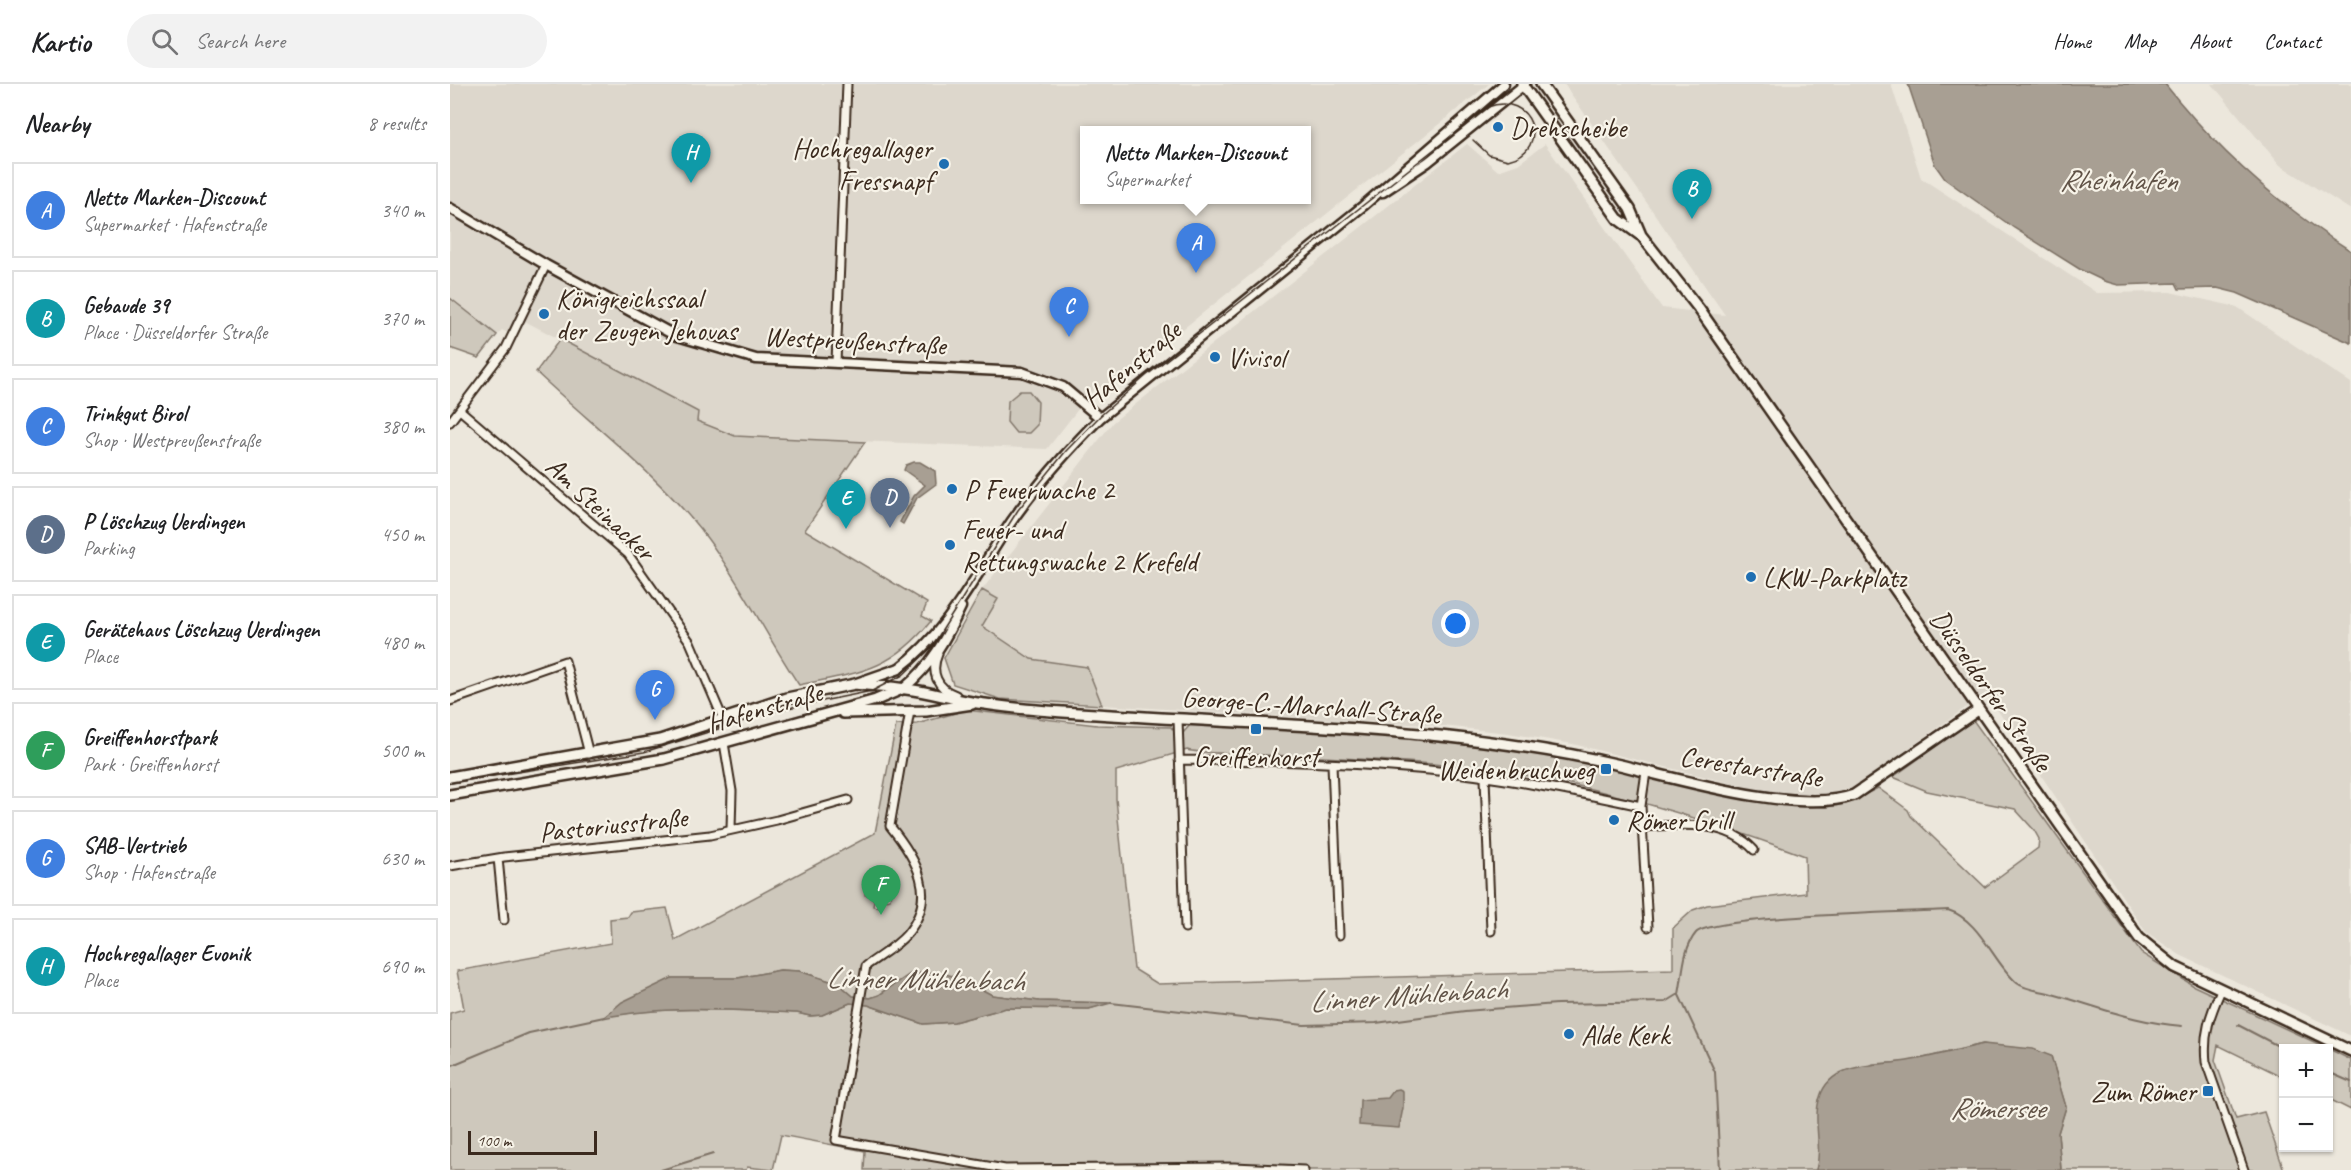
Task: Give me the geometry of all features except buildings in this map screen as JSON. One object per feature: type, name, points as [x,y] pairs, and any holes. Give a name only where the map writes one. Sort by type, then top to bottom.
[{"type":"main road","name":"Düsseldorfer Straße","points":[[1541,84],[1630,209],[1641,235],[1699,309],[2139,938],[2175,966],[2351,1051]]},
{"type":"main road","name":"Düsseldorfer Straße","points":[[1523,85],[1618,219],[1641,235]]},
{"type":"main road","name":"Hafenstraße","points":[[450,777],[660,740],[787,698],[855,684],[898,669]]},
{"type":"main road","name":"George-C.-Marshall-Straße","points":[[855,684],[942,692],[984,704],[1451,737],[1535,748],[1634,769]]},
{"type":"main road","name":"Hafenstraße","points":[[450,795],[632,766],[724,743],[814,715],[876,700],[904,688]]},
{"type":"main road","points":[[814,715],[933,710],[984,704]]},
{"type":"main road","name":"Cerestarstraße","points":[[1634,769],[1755,795],[1830,802],[1854,795],[1978,710]]},
{"type":"street","points":[[836,363],[847,84]]},
{"type":"street","name":"Hafenstraße","points":[[898,669],[917,655],[936,634],[967,593],[1019,511],[1066,452],[1100,418],[1363,206],[1504,84]]},
{"type":"street","name":"Hafenstraße","points":[[1363,206],[1428,162],[1523,85]]},
{"type":"street","name":"Westpreußenstraße","points":[[450,208],[546,265],[674,335],[756,359],[1022,372],[1063,387],[1100,418]]},
{"type":"street","points":[[450,422],[506,348],[546,265]]},
{"type":"street","name":"Am Steinacker","points":[[460,410],[627,555],[690,642],[723,719]]},
{"type":"street","name":"Hafenstraße","points":[[904,688],[929,665],[942,646],[967,593]]},
{"type":"street","points":[[933,710],[940,704],[942,692],[934,666],[942,646]]},
{"type":"street","points":[[450,701],[565,661],[589,754]]},
{"type":"street","points":[[910,711],[890,826],[912,853],[921,880],[922,901],[917,919],[906,936],[866,966],[836,1140],[1005,1170],[1234,1167],[1304,1170]]},
{"type":"street","points":[[1178,719],[1185,928]]},
{"type":"street","points":[[724,743],[732,791],[731,828]]},
{"type":"street","points":[[1179,760],[1332,764],[1431,770],[1561,789],[1641,806]]},
{"type":"street","points":[[1332,764],[1339,935]]},
{"type":"street","points":[[1646,772],[1641,806],[1648,927]]},
{"type":"street","points":[[1485,778],[1491,931]]},
{"type":"street","name":"Pastoriusstraße","points":[[450,867],[498,858],[684,839],[777,820],[848,800]]},
{"type":"street","points":[[1642,827],[1701,824],[1744,840],[1754,850]]},
{"type":"street","points":[[498,858],[504,920]]},
{"type":"street","points":[[2221,990],[2205,1030],[2206,1062],[2244,1170]]},
{"type":"shaded area","points":[[450,84],[1489,84],[1118,381],[1093,390],[1047,449],[735,436],[696,421],[698,412],[517,317],[508,333],[502,330],[497,335],[450,298]]},
{"type":"shaded area","points":[[1564,84],[1891,84],[1921,178],[2097,293],[2170,292],[2237,307],[2351,383],[2351,1036],[2180,955],[2146,932],[1986,693],[1844,795],[1823,798],[1758,790],[1573,744],[1508,733],[1443,726],[1102,705],[1087,667],[1031,659],[982,625],[998,599],[982,590],[1113,422],[1467,144],[1498,171],[1518,164],[1545,144],[1662,308],[1725,315]]},
{"type":"shaded area","points":[[2212,84],[2351,84],[2351,210],[2280,165]]},
{"type":"shaded area","points":[[450,298],[497,335],[479,358],[450,348]]},
{"type":"shaded area","points":[[560,339],[698,412],[697,421],[735,436],[865,442],[805,530],[927,603],[922,616],[931,621],[916,638],[887,660],[856,673],[799,685],[732,574],[688,515],[647,472],[536,372]]},
{"type":"shaded area","points":[[1020,391],[1029,391],[1038,402],[1037,425],[1029,433],[1016,433],[1007,422],[1008,401]]},
{"type":"shaded area","points":[[982,590],[998,599],[982,626],[1031,659],[1087,667],[1102,705],[1000,699],[953,684],[944,658]]},
{"type":"shaded area","points":[[966,710],[1097,725],[1171,727],[1183,744],[1183,733],[1190,725],[1376,734],[1490,746],[1585,762],[1775,803],[1826,807],[1846,804],[1878,788],[1908,810],[1911,816],[1985,887],[2038,848],[2039,839],[2034,830],[2015,809],[1927,791],[1893,777],[1973,720],[2141,953],[2194,986],[2318,1044],[2279,1044],[2279,1075],[2218,1045],[2215,1060],[2236,1119],[2264,1112],[2284,1170],[2061,1170],[2058,1133],[2066,1107],[2051,1056],[1983,1044],[1906,1062],[1873,1064],[1819,1100],[1819,1160],[1816,1170],[864,1170],[865,1151],[781,1135],[773,1170],[747,1167],[746,1170],[450,1170],[450,1013],[464,1009],[457,971],[611,943],[610,919],[628,917],[631,912],[667,908],[675,940],[875,833],[896,725],[917,724]],"holes":[[[1187,750],[1445,765],[1506,772],[1566,783],[1687,816],[1805,856],[1806,893],[1707,905],[1693,910],[1673,928],[1673,969],[1158,984],[1134,969],[1116,799],[1116,771]],[[878,881],[883,882],[885,892],[891,894],[890,899],[880,901],[878,907],[873,906],[874,900],[870,895],[865,895],[865,889],[872,890]],[[780,970],[799,971],[839,984],[853,996],[871,998],[891,986],[960,978],[992,995],[1039,1001],[1108,1003],[1089,1009],[1006,1008],[954,1022],[923,1024],[868,1005],[850,1003],[822,1015],[810,1016],[797,1013],[700,1009],[651,1011],[604,1017],[672,978],[738,978]]]},
{"type":"shaded area","points":[[2333,1051],[2351,1060],[2351,1110],[2333,1101]]},
{"type":"water","name":"Rheinhafen","points":[[1908,84],[2165,84],[2206,132],[2251,175],[2299,215],[2351,251],[2351,343],[2237,293],[2217,288],[2179,289],[2176,283],[2118,285],[2081,270],[2014,228],[1945,179],[1935,165]]},
{"type":"water","points":[[920,462],[935,471],[936,484],[917,498],[903,524],[900,522],[914,496],[925,485],[904,470],[906,465]]},
{"type":"water","name":"Linner Mühlenbach","points":[[780,970],[799,971],[839,984],[853,996],[870,998],[879,995],[910,974],[938,972],[960,978],[992,995],[1039,1001],[1111,1003],[1089,1009],[1006,1008],[954,1022],[923,1024],[868,1005],[850,1003],[822,1015],[810,1016],[797,1013],[675,1010],[603,1018],[622,1002],[672,978],[738,978]]},
{"type":"water","name":"Römersee","points":[[1983,1044],[2033,1049],[2051,1056],[2066,1107],[2058,1133],[2061,1170],[1816,1170],[1818,1106],[1826,1085],[1834,1077],[1856,1067],[1895,1063]]},
{"type":"water","points":[[1394,1090],[1403,1091],[1403,1108],[1399,1128],[1359,1125],[1360,1100],[1388,1098]]},
{"type":"waterway","name":"Linner Mühlenbach","points":[[1111,1003],[1304,1025],[1376,1023],[1465,1011],[1557,1004],[1666,1002],[1679,994],[1686,954],[1692,939],[1696,933],[1710,927],[1774,919],[1948,910],[1959,915],[1978,932],[2008,974],[2021,986],[2132,1018],[2182,1026]]},
{"type":"waterway","points":[[1679,995],[1715,1072],[1720,1170]]},
{"type":"waterway","name":"Linner Mühlenbach","points":[[450,1066],[529,1033],[604,1017]]},
{"type":"waterway","name":"Linner Mühlenbach","points":[[2238,1025],[2279,1046]]},
{"type":"waterway","name":"Linner Mühlenbach","points":[[2333,1074],[2351,1082]]},
{"type":"waterway","points":[[661,1170],[713,1154]]},
{"type":"tram line","points":[[450,783],[644,752],[783,709],[872,691],[903,675],[931,648],[1018,510],[1066,451],[1100,416],[1146,376],[1488,107],[1503,104],[1516,107],[1531,123],[1533,134],[1530,145],[1522,154],[1508,160],[1489,155],[1473,140]]},
{"type":"place","name":"Drehscheibe","points":[[1498,127]]},
{"type":"place","name":"Hochregallager Fressnapf","points":[[944,164]]},
{"type":"place","name":"Hochregallager Evonik","points":[[691,183]]},
{"type":"place","name":"Gebaude 39","points":[[1692,219]]},
{"type":"place","name":"Netto Marken-Discount","points":[[1196,273]]},
{"type":"place","name":"Königreichssaal der Zeugen Jehovas","points":[[544,314]]},
{"type":"place","name":"Trinkgut Birol","points":[[1069,337]]},
{"type":"place","name":"Vivisol","points":[[1215,357]]},
{"type":"place","name":"P Feuerwache 2","points":[[952,489]]},
{"type":"place","name":"P Löschzug Uerdingen","points":[[890,528]]},
{"type":"place","name":"Gerätehaus Löschzug Uerdingen","points":[[846,529]]},
{"type":"place","name":"Feuer- und Rettungswache 2 Krefeld","points":[[950,545]]},
{"type":"place","name":"LKW-Parkplatz","points":[[1751,577]]},
{"type":"place","name":"SAB-Vertrieb","points":[[655,720]]},
{"type":"place","name":"Greiffenhorst","points":[[1256,729]]},
{"type":"place","name":"Weidenbruchweg","points":[[1606,769]]},
{"type":"place","name":"Römer Grill","points":[[1614,820]]},
{"type":"place","name":"Greiffenhorstpark","points":[[881,915]]},
{"type":"place","name":"Alde Kerk","points":[[1569,1034]]},
{"type":"place","name":"Zum Römer","points":[[2208,1091]]}]
